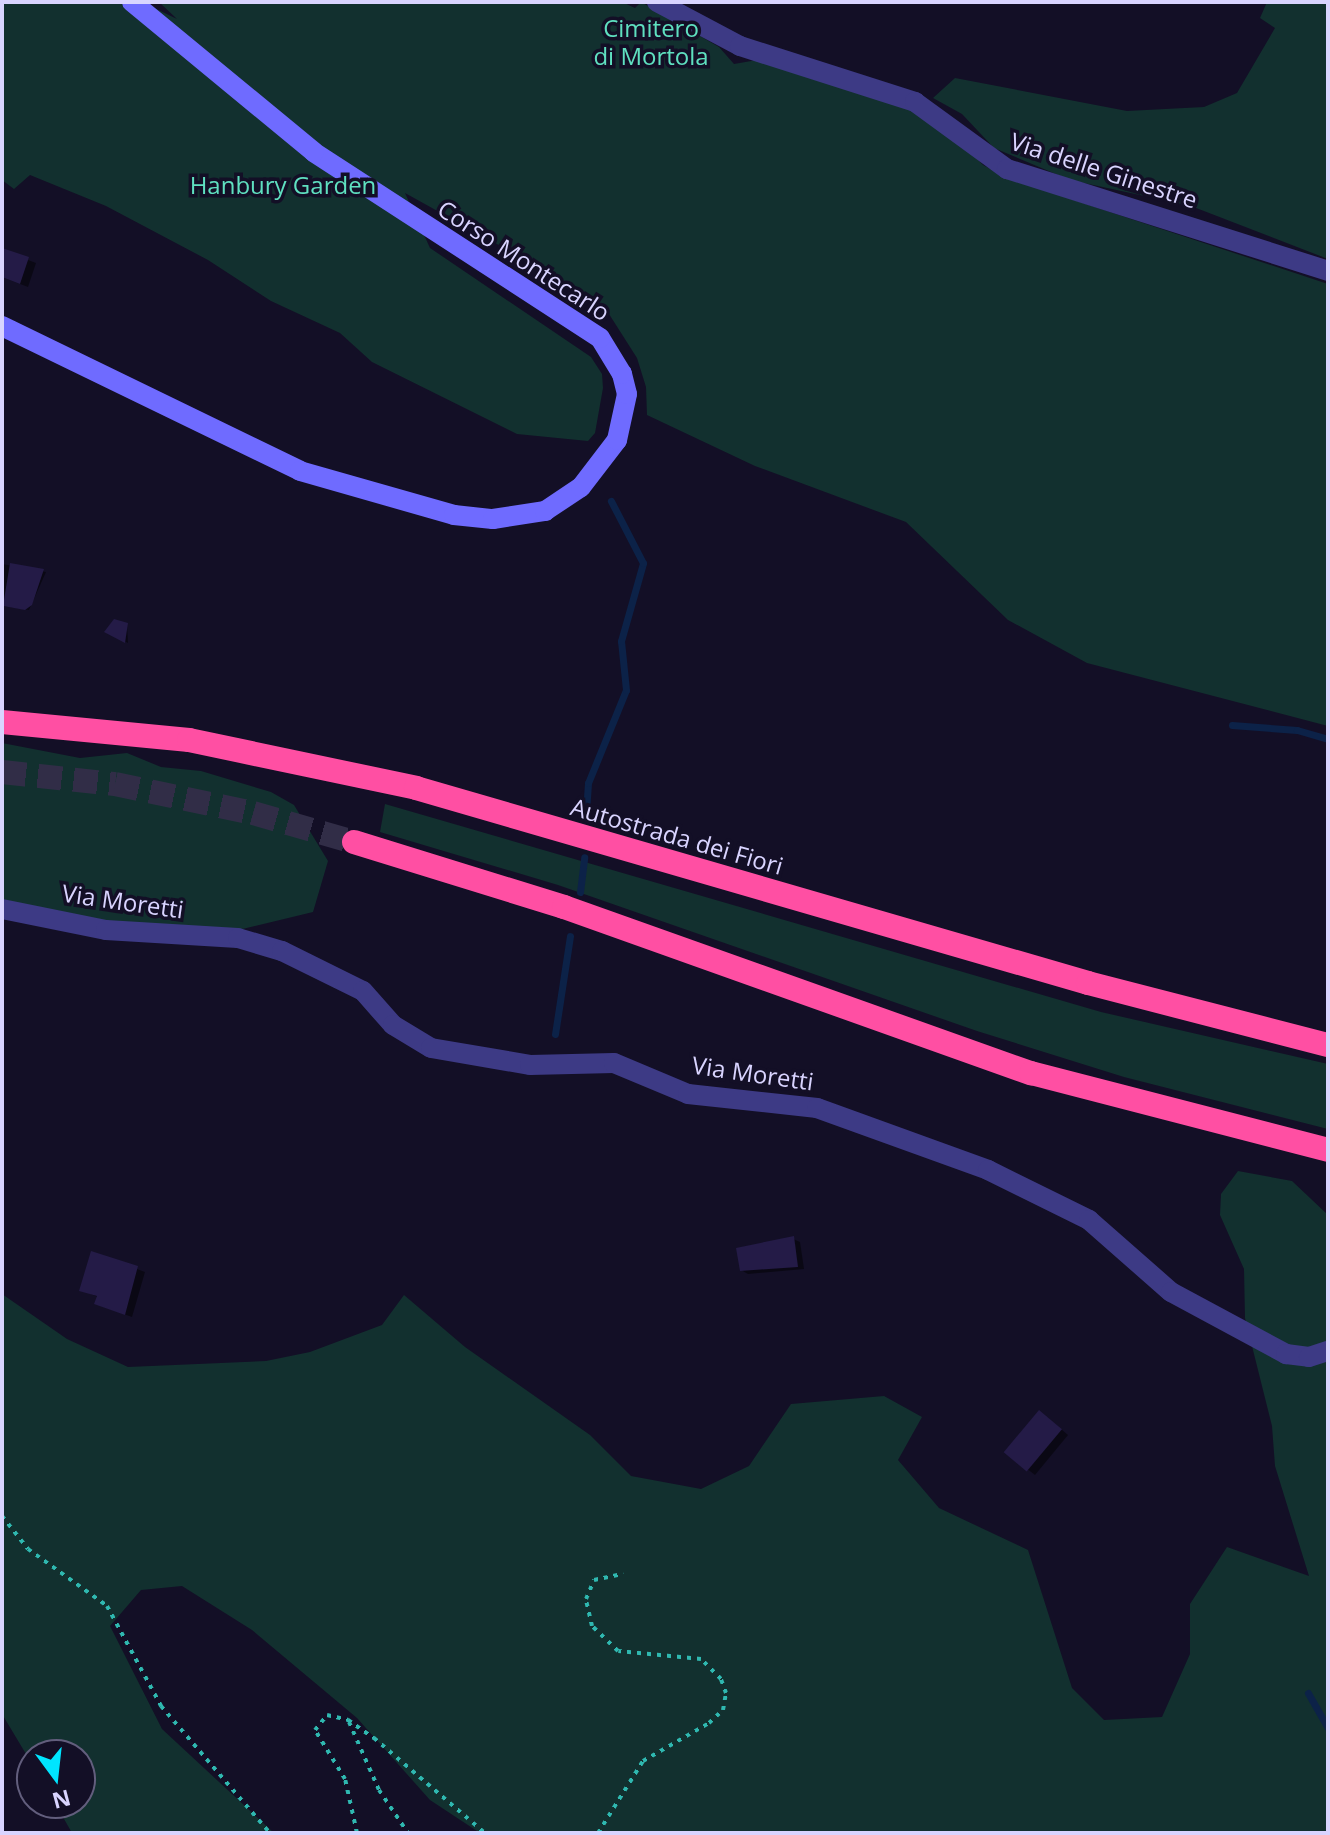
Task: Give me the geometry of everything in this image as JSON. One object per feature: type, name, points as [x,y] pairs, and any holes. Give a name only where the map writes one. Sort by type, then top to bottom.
[{"type":"highway","name":"Autostrada dei Fiori","points":[[2,722],[189,740],[416,788],[1103,987],[1328,1045]]},
{"type":"highway","points":[[354,842],[564,907],[1031,1073],[1328,1150]]},
{"type":"main road","name":"Corso Montecarlo","points":[[2,326],[327,482],[454,515],[520,517],[545,511],[581,487],[607,460],[626,414],[622,374],[600,338],[314,152],[132,2]]},
{"type":"street","name":"Via delle Ginestre","points":[[657,2],[740,46],[915,102],[1007,169],[1328,271]]},
{"type":"street","name":"Via Moretti","points":[[2,909],[106,930],[238,938],[282,951],[363,991],[393,1025],[431,1048],[530,1065],[614,1063],[688,1094],[817,1108],[988,1170],[1089,1220],[1171,1292],[1286,1354],[1309,1357],[1328,1351]]},
{"type":"path","points":[[2,1516],[28,1549],[107,1606],[161,1706],[270,1833]]},
{"type":"path","points":[[598,1833],[643,1761],[709,1723],[723,1710],[726,1693],[721,1679],[701,1659],[618,1651],[592,1626],[586,1599],[594,1580],[623,1574]]},
{"type":"path","points":[[357,1833],[345,1779],[315,1730],[327,1715],[348,1720],[485,1833]]},
{"type":"path","points":[[348,1720],[379,1790],[408,1833]]},
{"type":"green space","points":[[2,2],[142,2],[177,19],[159,2],[622,2],[635,8],[641,2],[719,47],[734,64],[757,60],[855,87],[942,124],[983,165],[1007,178],[1328,284],[1328,726],[1087,663],[1008,620],[906,522],[755,466],[647,415],[646,387],[637,358],[609,314],[578,289],[405,193],[430,248],[591,357],[602,374],[603,388],[595,433],[588,441],[517,434],[372,362],[340,333],[271,301],[208,260],[106,206],[30,175],[14,189],[2,180]]},
{"type":"green space","points":[[1267,2],[1328,2],[1328,259],[1191,206],[1070,180],[994,148],[962,114],[933,98],[955,78],[1127,111],[1204,107],[1237,93],[1275,28],[1260,18]]},
{"type":"green space","points":[[2,743],[80,758],[127,753],[161,767],[201,771],[271,792],[294,805],[328,861],[313,912],[234,931],[83,919],[2,899]]},
{"type":"green space","points":[[385,804],[1101,1012],[1328,1064],[1328,1129],[1124,1077],[977,1031],[558,885],[380,832]]},
{"type":"green space","points":[[1238,1171],[1292,1181],[1328,1215],[1328,1833],[480,1833],[430,1800],[357,1718],[252,1630],[182,1586],[141,1590],[110,1626],[162,1729],[274,1833],[72,1833],[64,1819],[96,1819],[96,1739],[17,1739],[2,1714],[2,1294],[67,1339],[128,1367],[266,1361],[310,1352],[382,1325],[404,1295],[465,1347],[590,1435],[631,1476],[701,1489],[749,1466],[791,1404],[884,1396],[922,1417],[898,1460],[939,1508],[1028,1550],[1072,1688],[1104,1720],[1162,1717],[1190,1654],[1190,1604],[1227,1547],[1309,1576],[1275,1466],[1272,1426],[1245,1318],[1244,1269],[1220,1215],[1221,1194]]},
{"type":"building","points":[[2,248],[29,257],[20,284],[2,277]]},
{"type":"building","points":[[10,563],[44,569],[32,605],[25,610],[3,606]]},
{"type":"building","points":[[114,619],[128,623],[125,643],[104,632]]},
{"type":"building","points":[[794,1236],[798,1267],[740,1271],[736,1248]]},
{"type":"building","points":[[91,1251],[138,1266],[125,1315],[94,1304],[97,1296],[79,1291]]},
{"type":"building","points":[[1039,1410],[1062,1429],[1027,1471],[1004,1452]]},
{"type":"waterway","points":[[586,812],[588,783],[626,690],[621,641],[643,563],[611,501]]},
{"type":"waterway","points":[[1232,725],[1297,730],[1328,739]]},
{"type":"waterway","points":[[580,892],[584,857]]},
{"type":"waterway","points":[[555,1034],[570,936]]},
{"type":"waterway","points":[[1308,1693],[1328,1728]]},
{"type":"tunnel","points":[[2,772],[115,784],[253,813],[354,842]]},
{"type":"park label","name":"Cimitero di Mortola","points":[[651,42]]},
{"type":"park label","name":"Hanbury Garden","points":[[283,185]]}]
